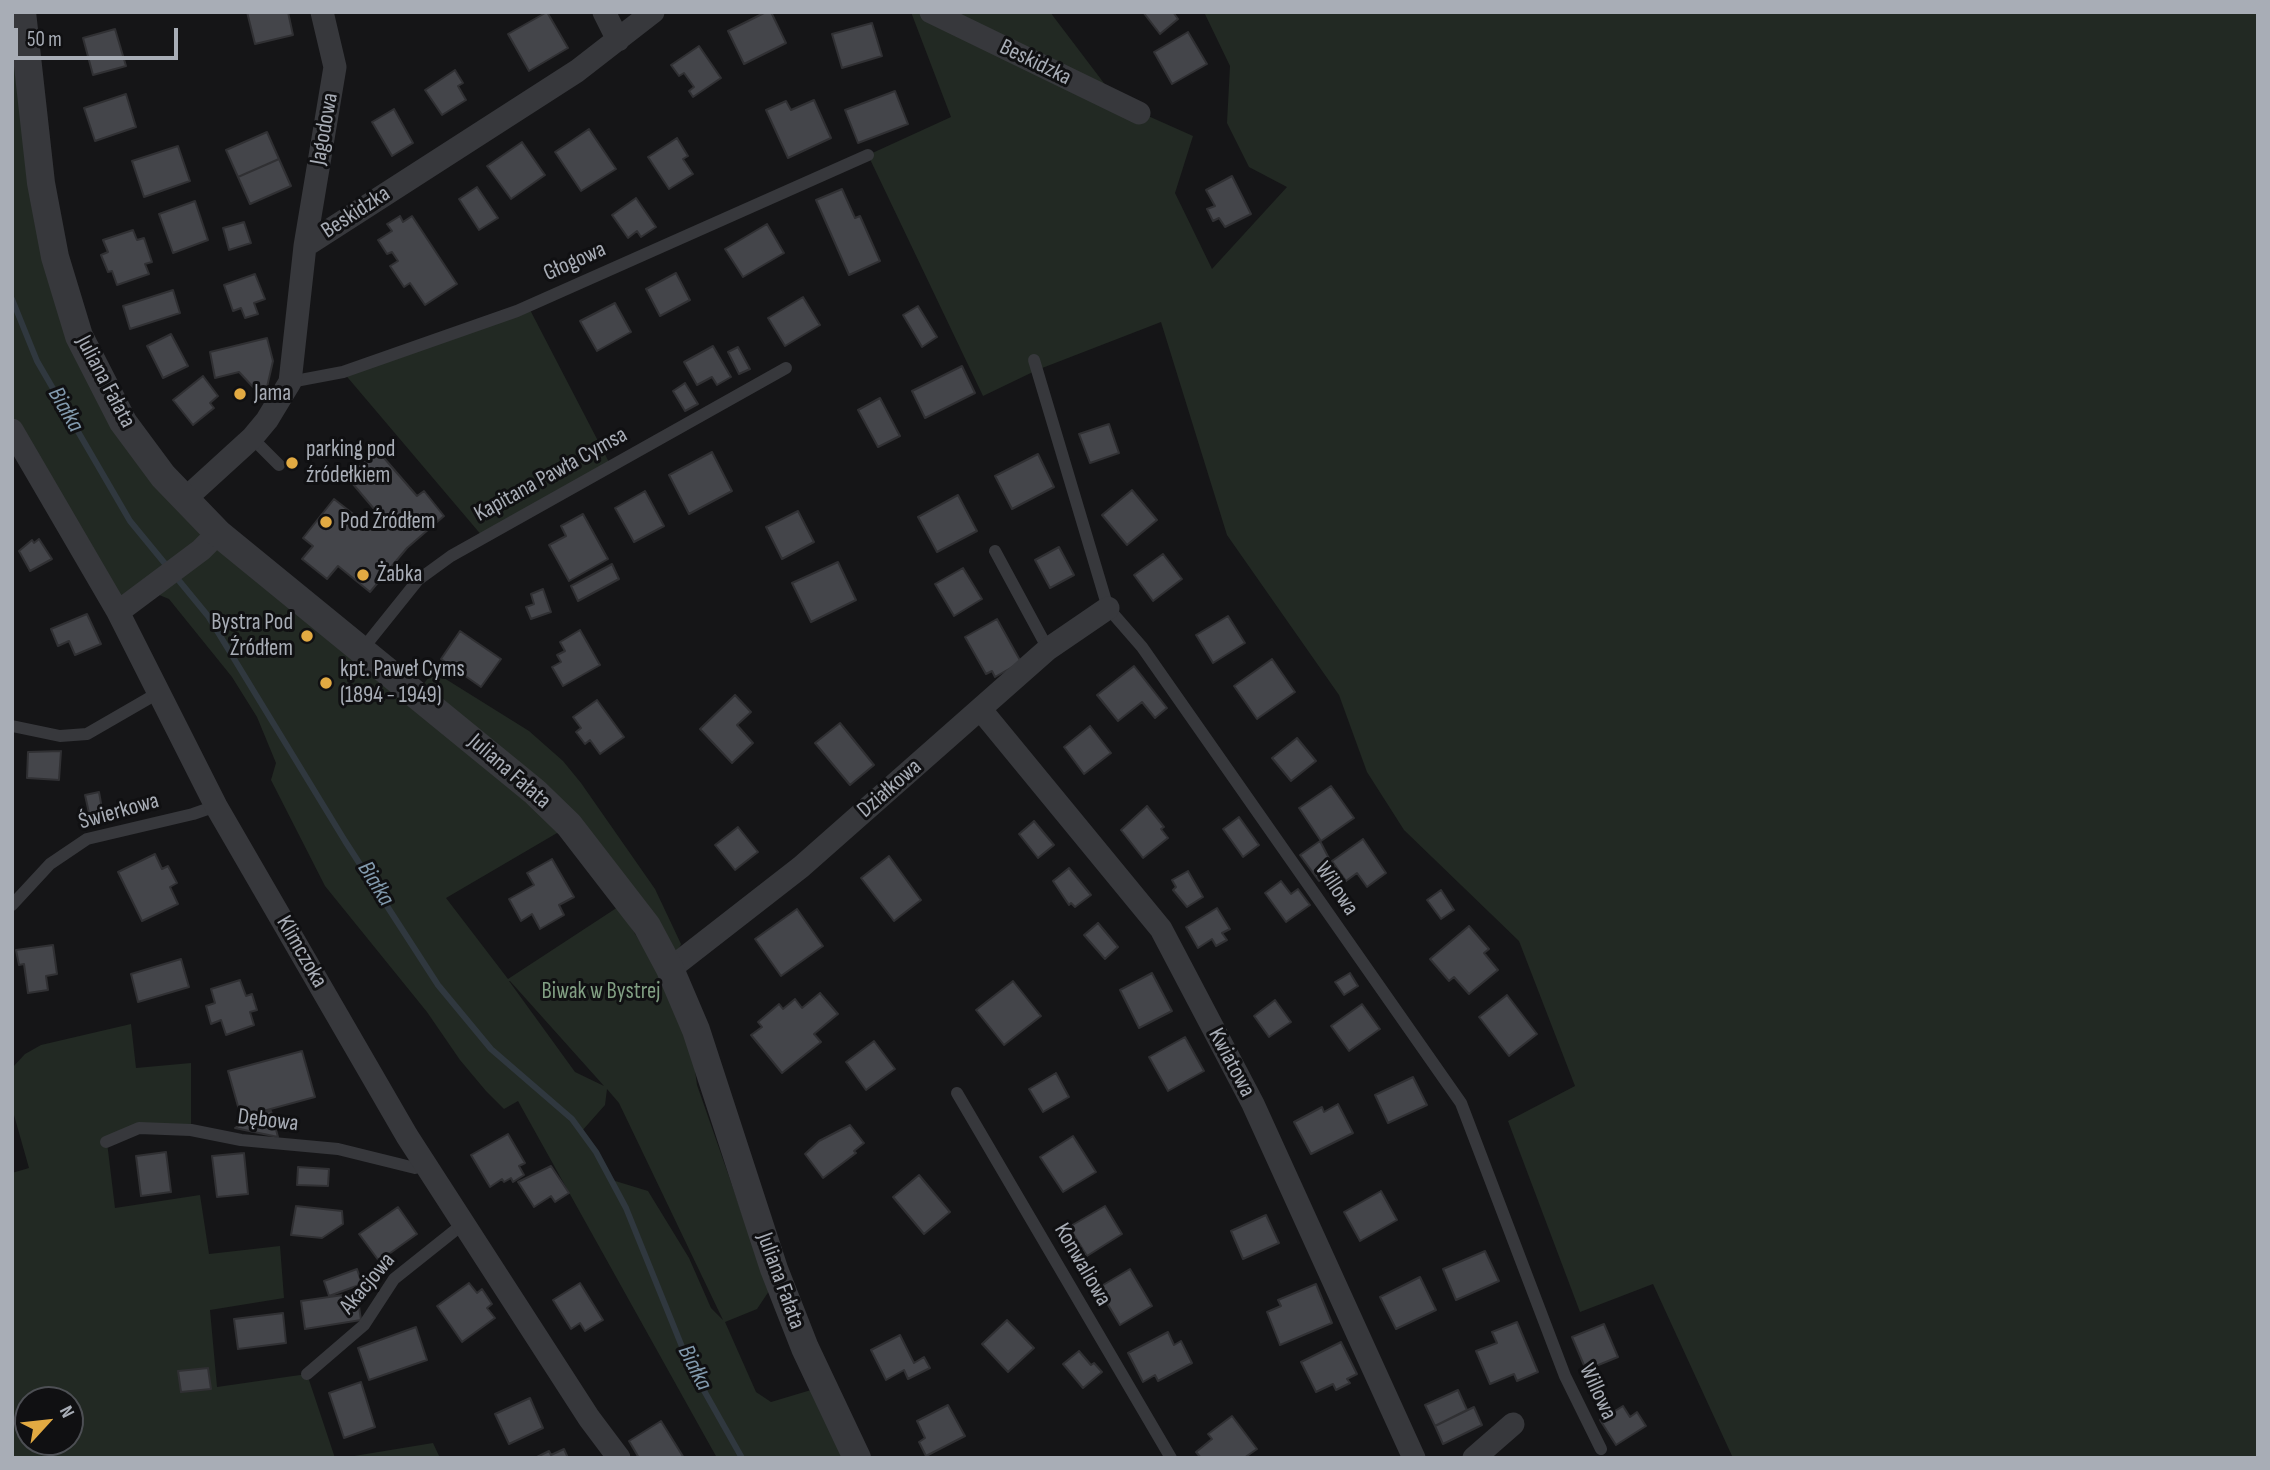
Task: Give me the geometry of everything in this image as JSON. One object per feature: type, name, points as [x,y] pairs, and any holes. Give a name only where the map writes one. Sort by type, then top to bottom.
[{"type":"street","name":"Juliana Fałata","points":[[22,12],[41,183],[55,257],[79,336],[122,422],[184,500],[210,541],[361,650],[514,774],[569,825],[646,926],[670,969],[696,1030],[785,1297],[821,1387],[857,1458]]},
{"type":"street","name":"Jagodowa","points":[[305,246],[335,67],[322,12]]},
{"type":"street","points":[[604,12],[618,40]]},
{"type":"street","name":"Beskidzka","points":[[184,500],[252,438],[267,420],[290,382],[305,246],[578,71],[653,12]]},
{"type":"street","name":"Beskidzka","points":[[931,12],[1139,113]]},
{"type":"street","name":"Klimczoka","points":[[15,440],[118,612],[216,806],[424,1163],[589,1418],[619,1458]]},
{"type":"street","points":[[118,612],[210,541]]},
{"type":"street","name":"Działkowa","points":[[670,969],[801,867],[1048,649],[1108,608]]},
{"type":"street","name":"Kwiatowa","points":[[981,710],[1161,929],[1253,1104],[1414,1458]]},
{"type":"street","points":[[1474,1458],[1513,1424]]},
{"type":"lane","name":"Głogowa","points":[[290,382],[343,372],[517,311],[868,155]]},
{"type":"lane","name":"Willowa","points":[[1034,360],[1108,608],[1143,647],[1461,1103],[1565,1376],[1601,1449]]},
{"type":"lane","name":"Kapitana Pawła Cymsa","points":[[361,650],[418,580],[451,556],[786,369]]},
{"type":"lane","points":[[252,438],[279,465]]},
{"type":"lane","points":[[995,551],[1048,649]]},
{"type":"lane","points":[[12,726],[60,736],[87,734],[158,693]]},
{"type":"lane","name":"Świerkowa","points":[[12,905],[50,864],[87,839],[216,806]]},
{"type":"lane","name":"Konwaliowa","points":[[957,1093],[1171,1458]]},
{"type":"lane","name":"Dębowa","points":[[106,1142],[139,1128],[191,1129],[241,1140],[338,1149],[415,1168],[424,1163]]},
{"type":"lane","name":"Akacjowa","points":[[307,1374],[364,1325],[394,1279],[463,1224]]},
{"type":"green space","name":"Biwak w Bystrej","points":[[12,12],[55,257],[163,476],[416,693],[430,676],[444,678],[529,731],[563,761],[581,783],[655,889],[681,944],[670,969],[569,826],[446,898],[508,979],[618,907],[653,962],[691,1041],[697,1085],[769,1291],[757,1309],[725,1322],[756,1392],[771,1402],[821,1387],[857,1458],[717,1458],[518,1101],[504,1109],[486,1091],[460,1060],[427,1012],[325,886],[271,780],[276,763],[257,717],[232,677],[169,599],[147,590],[118,612],[12,430]],"holes":[[[510,981],[604,1086],[575,1072]],[[607,1089],[619,1103],[723,1320],[711,1308],[689,1258],[648,1191],[612,1180],[581,1132],[605,1105]]]},
{"type":"green space","points":[[911,12],[1050,12],[1119,103],[1193,136],[1175,193],[1212,269],[1287,187],[1249,167],[1227,123],[1230,66],[1204,12],[2258,12],[2258,1458],[1733,1458],[1653,1284],[1580,1312],[1508,1121],[1575,1086],[1519,941],[1404,830],[1367,772],[1339,695],[1227,535],[1161,322],[1037,370],[983,396],[868,155],[951,117]]},
{"type":"green space","points":[[528,306],[611,466],[483,537],[343,372]]},
{"type":"green space","points":[[131,1024],[136,1068],[191,1063],[191,1129],[139,1128],[107,1142],[115,1208],[200,1195],[209,1254],[280,1246],[284,1298],[210,1310],[217,1387],[307,1374],[335,1458],[12,1458],[12,1173],[29,1168],[12,1108],[12,1068],[25,1054],[41,1045]]},
{"type":"green space","points":[[433,1443],[440,1458],[342,1458]]},
{"type":"building","points":[[247,12],[288,12],[293,35],[255,44]]},
{"type":"building","points":[[547,12],[568,48],[529,71],[508,34]]},
{"type":"building","points":[[771,12],[786,43],[744,64],[728,31]]},
{"type":"building","points":[[1143,12],[1173,12],[1178,19],[1160,34]]},
{"type":"building","points":[[872,23],[882,56],[842,68],[832,34]]},
{"type":"building","points":[[115,29],[126,66],[93,75],[83,38]]},
{"type":"building","points":[[1188,32],[1207,64],[1172,84],[1154,52]]},
{"type":"building","points":[[699,46],[721,78],[693,97],[689,91],[694,87],[684,73],[679,76],[671,65]]},
{"type":"building","points":[[455,70],[463,83],[458,86],[466,100],[442,115],[425,90]]},
{"type":"building","points":[[895,91],[908,124],[858,143],[845,110]]},
{"type":"building","points":[[126,94],[136,127],[95,141],[84,108]]},
{"type":"building","points":[[814,100],[831,138],[788,158],[766,110],[786,101],[791,110]]},
{"type":"building","points":[[394,109],[413,143],[392,156],[372,122]]},
{"type":"building","points":[[589,129],[616,169],[581,191],[555,152]]},
{"type":"building","points":[[267,132],[279,159],[238,177],[226,150]]},
{"type":"building","points":[[677,138],[688,156],[683,159],[693,174],[669,189],[648,157]]},
{"type":"building","points":[[522,142],[545,175],[511,199],[487,166]]},
{"type":"building","points":[[178,146],[190,181],[144,197],[132,161]]},
{"type":"building","points":[[279,159],[291,186],[250,204],[238,177]]},
{"type":"building","points":[[1232,176],[1251,214],[1225,227],[1219,218],[1213,221],[1207,209],[1215,206],[1206,190]]},
{"type":"building","points":[[477,187],[498,218],[479,230],[459,199]]},
{"type":"building","points":[[842,189],[855,218],[860,216],[880,261],[849,275],[816,200]]},
{"type":"building","points":[[636,198],[656,227],[641,237],[637,231],[628,238],[612,215]]},
{"type":"building","points":[[195,201],[208,240],[173,253],[159,214]]},
{"type":"building","points":[[400,216],[403,222],[412,216],[457,284],[425,305],[410,283],[404,287],[390,266],[398,261],[392,252],[387,254],[378,240],[392,231],[387,224]]},
{"type":"building","points":[[244,222],[251,243],[229,250],[223,228]]},
{"type":"building","points":[[767,224],[784,253],[743,277],[725,249]]},
{"type":"building","points":[[133,230],[137,240],[144,238],[152,262],[145,264],[149,274],[117,285],[112,271],[108,272],[101,255],[108,252],[103,240]]},
{"type":"building","points":[[676,273],[690,300],[660,316],[646,289]]},
{"type":"building","points":[[255,274],[265,299],[254,303],[258,314],[245,318],[241,308],[233,311],[224,285]]},
{"type":"building","points":[[173,290],[180,313],[130,329],[123,306]]},
{"type":"building","points":[[803,297],[820,325],[785,346],[768,318]]},
{"type":"building","points":[[615,303],[631,332],[597,351],[580,321]]},
{"type":"building","points":[[918,306],[937,337],[922,347],[903,315]]},
{"type":"building","points":[[171,334],[188,366],[163,378],[147,346]]},
{"type":"building","points":[[267,338],[273,361],[267,387],[254,388],[239,372],[215,378],[210,352]]},
{"type":"building","points":[[713,346],[731,377],[717,385],[712,377],[697,385],[684,362]]},
{"type":"building","points":[[738,347],[750,369],[739,374],[728,352]]},
{"type":"building","points":[[962,366],[975,393],[925,418],[912,391]]},
{"type":"building","points":[[203,376],[218,396],[210,403],[214,408],[193,425],[173,400]]},
{"type":"building","points":[[685,383],[698,404],[685,411],[673,391]]},
{"type":"building","points":[[880,398],[900,436],[878,447],[858,410]]},
{"type":"building","points":[[1109,424],[1119,453],[1090,463],[1079,434]]},
{"type":"building","points":[[378,451],[417,496],[424,491],[444,516],[407,548],[370,592],[338,566],[327,579],[302,559],[313,546],[303,538],[334,499],[371,528],[380,516],[347,477]]},
{"type":"building","points":[[712,452],[732,491],[689,514],[669,475]]},
{"type":"building","points":[[1038,454],[1054,487],[1012,509],[995,476]]},
{"type":"building","points":[[1132,490],[1157,520],[1127,545],[1102,515]]},
{"type":"building","points":[[645,491],[664,526],[634,542],[615,508]]},
{"type":"building","points":[[958,495],[977,531],[937,552],[918,517]]},
{"type":"building","points":[[798,511],[814,542],[782,559],[766,527]]},
{"type":"building","points":[[583,514],[608,559],[569,581],[549,545],[566,536],[561,526]]},
{"type":"building","points":[[39,539],[52,559],[30,571],[19,551],[32,540],[34,543]]},
{"type":"building","points":[[1059,547],[1074,575],[1050,588],[1035,560]]},
{"type":"building","points":[[1163,554],[1182,579],[1153,601],[1134,575]]},
{"type":"building","points":[[838,562],[856,600],[811,622],[792,583]]},
{"type":"building","points":[[612,564],[619,579],[578,601],[571,586]]},
{"type":"building","points":[[963,568],[982,599],[954,616],[935,584]]},
{"type":"building","points":[[543,589],[551,612],[531,619],[526,607],[534,604],[531,594]]},
{"type":"building","points":[[87,614],[101,644],[75,655],[69,641],[58,646],[51,629]]},
{"type":"building","points":[[1228,616],[1245,643],[1213,663],[1196,635]]},
{"type":"building","points":[[997,619],[1021,662],[995,677],[992,671],[986,674],[965,637]]},
{"type":"building","points":[[580,630],[600,665],[563,686],[552,667],[561,662],[557,655],[565,651],[560,642]]},
{"type":"building","points":[[460,631],[501,659],[481,687],[441,659]]},
{"type":"building","points":[[1272,659],[1295,692],[1257,719],[1234,686]]},
{"type":"building","points":[[1134,666],[1167,708],[1155,718],[1142,702],[1118,721],[1097,695]]},
{"type":"building","points":[[735,695],[751,712],[737,725],[753,743],[732,763],[700,729]]},
{"type":"building","points":[[597,700],[624,737],[600,754],[590,740],[585,744],[576,732],[581,728],[573,717]]},
{"type":"building","points":[[840,723],[874,765],[850,785],[815,743]]},
{"type":"building","points":[[1090,726],[1111,753],[1084,774],[1064,747]]},
{"type":"building","points":[[1297,738],[1316,761],[1291,781],[1272,758]]},
{"type":"building","points":[[61,751],[59,780],[27,778],[28,752]]},
{"type":"building","points":[[1331,786],[1354,818],[1321,841],[1299,808]]},
{"type":"building","points":[[99,792],[104,820],[91,822],[85,795]]},
{"type":"building","points":[[1147,806],[1164,827],[1161,829],[1168,838],[1143,858],[1121,830]]},
{"type":"building","points":[[1239,817],[1259,845],[1243,857],[1223,829]]},
{"type":"building","points":[[1034,821],[1054,845],[1038,858],[1019,834]]},
{"type":"building","points":[[738,827],[758,852],[735,870],[715,845]]},
{"type":"building","points":[[1363,839],[1386,873],[1367,887],[1357,873],[1346,881],[1332,861]]},
{"type":"building","points":[[1320,841],[1335,870],[1319,881],[1300,855]]},
{"type":"building","points":[[155,854],[162,869],[168,866],[177,883],[170,887],[178,904],[142,921],[118,872]]},
{"type":"building","points":[[889,856],[921,900],[894,921],[861,878]]},
{"type":"building","points":[[552,859],[574,897],[559,905],[564,915],[540,929],[532,914],[521,921],[509,899],[534,885],[527,873]]},
{"type":"building","points":[[1069,868],[1091,895],[1075,907],[1071,903],[1069,905],[1053,881]]},
{"type":"building","points":[[1188,871],[1203,897],[1187,907],[1173,890],[1176,887],[1172,880]]},
{"type":"building","points":[[1281,881],[1291,894],[1298,889],[1310,905],[1286,922],[1265,893]]},
{"type":"building","points":[[1441,890],[1454,910],[1441,919],[1427,900]]},
{"type":"building","points":[[1217,908],[1230,929],[1222,933],[1227,940],[1216,946],[1212,939],[1198,948],[1186,927]]},
{"type":"building","points":[[797,909],[823,946],[781,976],[755,939]]},
{"type":"building","points":[[1098,923],[1118,947],[1105,959],[1084,935]]},
{"type":"building","points":[[1469,926],[1489,949],[1484,953],[1498,970],[1469,994],[1454,977],[1449,981],[1430,959]]},
{"type":"building","points":[[53,945],[57,974],[46,976],[48,990],[28,993],[24,964],[19,965],[16,950]]},
{"type":"building","points":[[181,959],[189,987],[138,1002],[131,974]]},
{"type":"building","points":[[1152,973],[1172,1011],[1139,1028],[1120,990]]},
{"type":"building","points":[[1350,973],[1358,986],[1344,995],[1335,982]]},
{"type":"building","points":[[240,980],[246,996],[252,994],[257,1010],[250,1012],[254,1025],[226,1035],[221,1020],[211,1024],[206,1006],[215,1003],[211,989]]},
{"type":"building","points":[[1013,981],[1041,1016],[1004,1045],[976,1010]]},
{"type":"building","points":[[820,993],[838,1014],[814,1034],[821,1042],[782,1073],[751,1035],[762,1027],[758,1022],[779,1004],[783,1009],[795,999],[802,1008]]},
{"type":"building","points":[[1507,995],[1537,1034],[1509,1056],[1479,1017]]},
{"type":"building","points":[[1275,1000],[1291,1022],[1269,1037],[1254,1016]]},
{"type":"building","points":[[1362,1004],[1380,1029],[1349,1051],[1331,1026]]},
{"type":"building","points":[[1185,1037],[1204,1071],[1168,1091],[1149,1057]]},
{"type":"building","points":[[874,1041],[895,1069],[866,1090],[846,1062]]},
{"type":"building","points":[[302,1051],[315,1097],[241,1117],[228,1071]]},
{"type":"building","points":[[1056,1073],[1069,1097],[1043,1112],[1029,1089]]},
{"type":"building","points":[[1413,1077],[1427,1105],[1388,1123],[1375,1095]]},
{"type":"building","points":[[1338,1104],[1353,1133],[1311,1154],[1294,1122],[1322,1107],[1324,1112]]},
{"type":"building","points":[[271,1111],[278,1137],[235,1128],[241,1124],[240,1119]]},
{"type":"building","points":[[850,1125],[864,1143],[854,1151],[856,1153],[823,1178],[805,1154],[819,1141]]},
{"type":"building","points":[[508,1134],[525,1163],[519,1166],[524,1175],[513,1182],[511,1178],[504,1182],[502,1179],[490,1187],[471,1155]]},
{"type":"building","points":[[1073,1136],[1096,1172],[1063,1192],[1040,1157]]},
{"type":"building","points":[[166,1152],[171,1192],[141,1196],[136,1156]]},
{"type":"building","points":[[244,1153],[248,1194],[217,1197],[212,1156]]},
{"type":"building","points":[[551,1166],[569,1193],[555,1202],[551,1196],[534,1207],[518,1182]]},
{"type":"building","points":[[298,1167],[329,1169],[328,1186],[297,1185]]},
{"type":"building","points":[[919,1175],[950,1212],[924,1234],[893,1197]]},
{"type":"building","points":[[1381,1191],[1397,1220],[1360,1241],[1344,1212]]},
{"type":"building","points":[[296,1206],[342,1211],[343,1224],[322,1238],[291,1235]]},
{"type":"building","points":[[1105,1206],[1122,1234],[1087,1256],[1069,1227]]},
{"type":"building","points":[[398,1207],[417,1234],[379,1261],[359,1234]]},
{"type":"building","points":[[1266,1215],[1279,1243],[1243,1259],[1231,1231]]},
{"type":"building","points":[[1485,1251],[1499,1281],[1456,1300],[1443,1269]]},
{"type":"building","points":[[357,1269],[362,1284],[329,1296],[324,1281]]},
{"type":"building","points":[[1130,1269],[1152,1306],[1120,1325],[1098,1288]]},
{"type":"building","points":[[1420,1277],[1436,1310],[1396,1329],[1380,1297]]},
{"type":"building","points":[[469,1283],[477,1293],[482,1289],[492,1304],[487,1308],[495,1318],[462,1342],[437,1306]]},
{"type":"building","points":[[580,1283],[603,1320],[585,1331],[580,1323],[571,1329],[553,1300]]},
{"type":"building","points":[[1316,1284],[1332,1323],[1280,1345],[1267,1312],[1281,1306],[1278,1300]]},
{"type":"building","points":[[357,1293],[361,1320],[305,1329],[301,1301]]},
{"type":"building","points":[[283,1313],[286,1343],[238,1349],[234,1319]]},
{"type":"building","points":[[1007,1320],[1034,1348],[1008,1372],[982,1344]]},
{"type":"building","points":[[1517,1322],[1538,1372],[1517,1381],[1514,1374],[1490,1384],[1476,1351],[1497,1343],[1492,1332]]},
{"type":"building","points":[[1604,1324],[1618,1357],[1586,1370],[1572,1337]]},
{"type":"building","points":[[416,1327],[427,1360],[369,1380],[358,1348]]},
{"type":"building","points":[[1168,1332],[1174,1345],[1181,1341],[1192,1363],[1158,1381],[1155,1375],[1143,1382],[1128,1353]]},
{"type":"building","points":[[900,1335],[914,1363],[924,1357],[930,1368],[908,1379],[904,1370],[886,1380],[871,1350]]},
{"type":"building","points":[[1341,1342],[1357,1374],[1347,1379],[1350,1383],[1336,1390],[1333,1384],[1316,1392],[1301,1362]]},
{"type":"building","points":[[1079,1351],[1091,1365],[1094,1363],[1102,1372],[1083,1388],[1063,1364]]},
{"type":"building","points":[[208,1368],[211,1389],[181,1392],[178,1371]]},
{"type":"building","points":[[361,1382],[375,1427],[344,1438],[329,1393]]},
{"type":"building","points":[[1458,1390],[1467,1410],[1435,1426],[1425,1405]]},
{"type":"building","points":[[530,1398],[543,1428],[509,1444],[495,1414]]},
{"type":"building","points":[[948,1405],[965,1436],[926,1456],[919,1442],[925,1438],[917,1421]]},
{"type":"building","points":[[1623,1406],[1630,1417],[1637,1412],[1646,1426],[1616,1445],[1600,1420]]},
{"type":"building","points":[[1474,1407],[1482,1425],[1443,1444],[1435,1426]]},
{"type":"building","points":[[1232,1416],[1257,1449],[1244,1458],[1201,1458],[1196,1452],[1212,1439],[1208,1434]]},
{"type":"building","points":[[661,1421],[684,1458],[639,1458],[629,1441]]},
{"type":"building","points":[[564,1449],[568,1458],[535,1458],[549,1451],[551,1455]]},
{"type":"waterway","name":"Białka","points":[[12,299],[37,361],[130,521],[208,616],[345,841],[438,985],[491,1049],[572,1119],[596,1152],[626,1208],[689,1364],[742,1458]]},
{"type":"place","name":"Jama","points":[[240,394]]},
{"type":"place","name":"parking pod źródełkiem","points":[[292,463]]},
{"type":"place","name":"Pod Źródłem","points":[[326,522]]},
{"type":"place","name":"Żabka","points":[[363,575]]},
{"type":"place","name":"Bystra Pod Źródłem","points":[[307,636]]},
{"type":"place","name":"kpt. Paweł Cyms (1894 - 1949)","points":[[326,683]]}]
